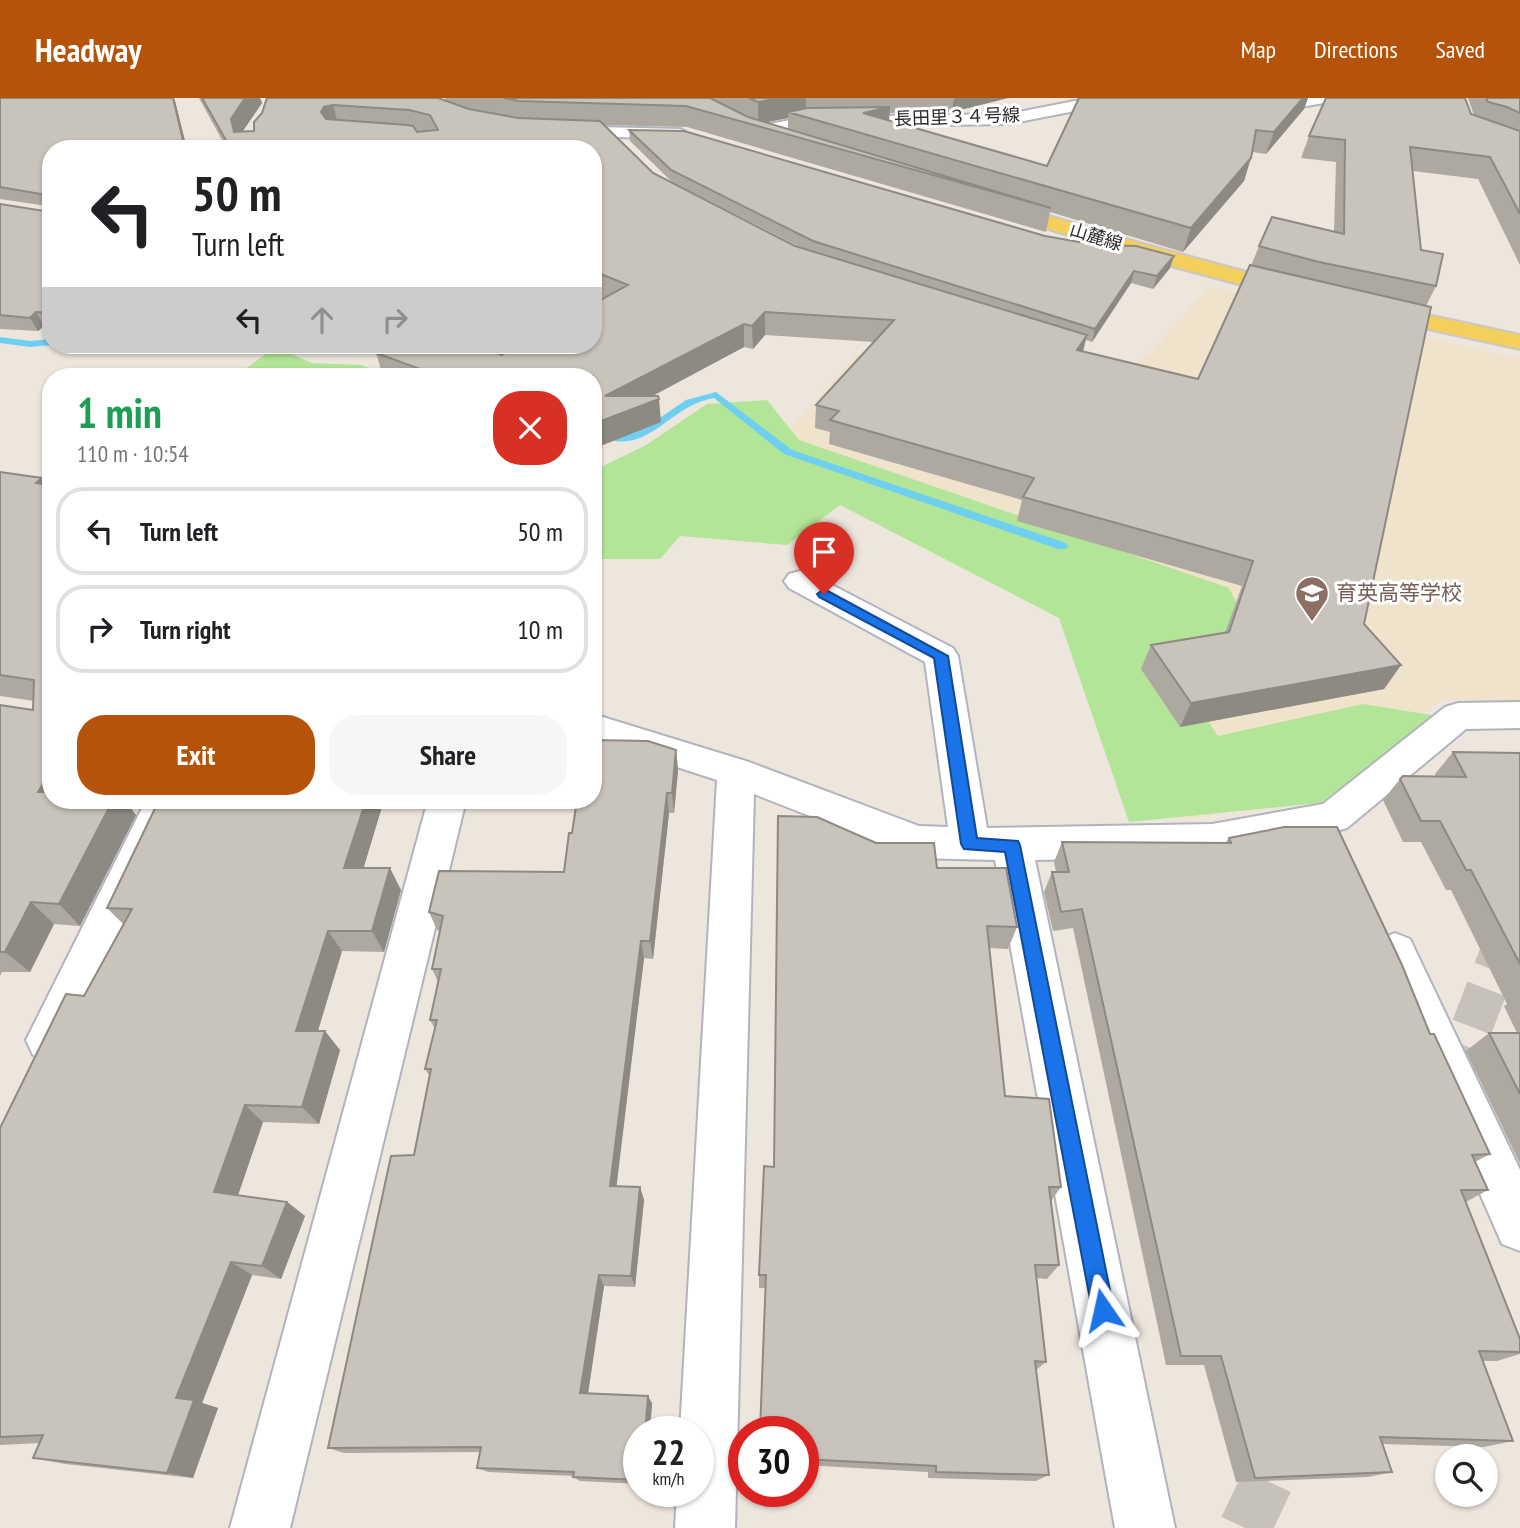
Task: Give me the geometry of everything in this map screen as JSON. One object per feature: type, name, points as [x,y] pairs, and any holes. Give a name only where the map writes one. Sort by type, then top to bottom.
[{"type":"main road","points":[[746,128],[795,144]]},
{"type":"main road","name":"山麓線","points":[[975,200],[1135,249],[1318,298]]},
{"type":"main road","points":[[1359,307],[1520,342]]},
{"type":"street","name":"長田里３４号線","points":[[746,128],[804,116],[1008,119],[1116,98]]},
{"type":"street","points":[[1196,98],[1301,103],[1323,98]]},
{"type":"street","points":[[535,130],[693,136]]},
{"type":"street","points":[[608,132],[626,153]]},
{"type":"street","points":[[990,224],[1043,240],[1104,249],[1135,249]]},
{"type":"street","points":[[800,581],[941,656],[991,845],[1145,1528]]},
{"type":"street","points":[[602,730],[736,772],[917,842],[991,845],[1341,835],[1458,716],[1520,715]]},
{"type":"street","points":[[705,1528],[736,772]]},
{"type":"street","points":[[35,1070],[161,809]]},
{"type":"street","points":[[260,1528],[445,809]]},
{"type":"street","points":[[1378,916],[1520,1226]]},
{"type":"shaded area","name":"育英高等学校","points":[[1209,286],[1520,359],[1520,702],[1443,700],[1308,792],[1189,820],[1069,545],[783,438],[855,355],[1087,375],[1126,369],[1151,352]]},
{"type":"green space","points":[[266,354],[291,354],[312,363],[361,365],[368,368],[247,368]]},
{"type":"green space","points":[[767,400],[799,440],[1229,588],[1256,643],[1165,659],[1218,736],[1363,704],[1437,716],[1320,803],[1129,822],[1059,618],[840,505],[787,545],[680,536],[660,559],[602,559],[602,467],[646,445],[707,404]]},
{"type":"building","points":[[0,98],[173,98],[183,140],[42,140],[42,194],[0,187]]},
{"type":"building","points":[[202,98],[245,98],[231,119],[234,132],[254,131],[254,122],[262,113],[267,98],[438,98],[469,109],[518,118],[600,121],[653,173],[795,246],[1087,335],[1077,350],[1198,379],[1250,265],[1431,307],[1364,624],[1401,665],[1191,703],[1151,645],[1229,632],[1253,561],[1023,497],[1034,478],[830,420],[839,411],[816,405],[894,320],[765,312],[752,326],[744,324],[605,396],[658,396],[659,399],[602,421],[602,368],[417,368],[379,354],[602,354],[602,299],[628,285],[602,275],[602,140],[226,140]],"holes":[[[333,105],[409,110],[430,115],[438,130],[417,132],[413,126],[407,125],[326,119],[321,112],[324,107]]]},
{"type":"building","points":[[504,98],[710,98],[748,117],[1051,208],[686,106],[519,101]]},
{"type":"building","points":[[749,98],[780,98],[758,102]]},
{"type":"building","points":[[1079,98],[1303,98],[1274,132],[1256,130],[1251,158],[1191,228],[788,112],[807,108],[890,107],[863,113],[1047,166]]},
{"type":"building","points":[[1326,98],[1465,98],[1471,114],[1520,131],[1520,214],[1490,157],[1410,147],[1421,250],[1443,254],[1436,286],[1319,262],[1259,246],[1272,217],[1344,234],[1345,140],[1309,136]]},
{"type":"building","points":[[1486,98],[1520,98],[1520,113],[1488,102]]},
{"type":"building","points":[[629,130],[684,131],[1045,236],[1096,245],[1136,246],[1174,256],[1157,276],[1134,271],[1095,329],[813,241],[671,170]]},
{"type":"building","points":[[0,204],[42,211],[42,312],[36,312],[30,318],[0,315]]},
{"type":"building","points":[[0,472],[42,478],[36,483],[42,484],[42,785],[38,792],[42,792],[42,809],[108,809],[59,904],[31,902],[5,952],[0,952],[0,705],[33,710],[34,680],[0,675]]},
{"type":"building","points":[[602,740],[648,741],[676,750],[672,793],[667,793],[650,941],[641,941],[610,1186],[640,1187],[631,1276],[599,1275],[580,1393],[648,1396],[646,1416],[623,1416],[623,1479],[573,1477],[574,1472],[477,1468],[481,1447],[328,1448],[391,1156],[414,1155],[431,1069],[425,1069],[437,1020],[430,1020],[441,969],[432,969],[443,916],[429,912],[439,871],[564,872],[569,833],[572,833],[576,809],[602,809]]},
{"type":"building","points":[[1453,752],[1520,753],[1520,964],[1471,870],[1466,870],[1440,821],[1421,821],[1400,779],[1403,776],[1466,777]]},
{"type":"building","points":[[155,809],[363,809],[344,868],[390,868],[372,931],[328,931],[296,1031],[325,1031],[302,1107],[245,1105],[214,1192],[287,1202],[262,1266],[231,1262],[176,1398],[194,1400],[167,1473],[33,1458],[43,1435],[0,1437],[0,1128],[66,994],[84,996],[132,909],[107,908]]},
{"type":"building","points":[[778,816],[817,817],[876,843],[934,843],[937,868],[1006,868],[1017,927],[987,926],[1005,1096],[1049,1099],[1061,1187],[1049,1187],[1059,1265],[1035,1265],[1046,1362],[1035,1361],[1049,1475],[936,1472],[936,1466],[819,1460],[819,1416],[761,1416],[766,1275],[759,1275],[764,1166],[774,1167]]},
{"type":"building","points":[[1284,827],[1337,827],[1402,965],[1430,1034],[1434,1034],[1490,1154],[1472,1155],[1488,1190],[1461,1190],[1520,1339],[1520,1352],[1479,1351],[1513,1441],[1380,1437],[1392,1472],[1255,1478],[1221,1356],[1181,1356],[1082,909],[1061,912],[1052,872],[1069,872],[1062,842],[1231,843],[1229,838]]},
{"type":"building","points":[[1489,1033],[1520,1033],[1520,1094]]},
{"type":"waterway","points":[[0,340],[42,343]]},
{"type":"waterway","points":[[502,354],[518,368]]},
{"type":"waterway","points":[[602,433],[626,439],[639,435],[689,403],[716,395],[788,452],[1062,546]]},
{"type":"tunnel","points":[[1450,1084],[1520,902]]},
{"type":"tunnel","points":[[1445,1097],[1451,1082]]},
{"type":"tunnel","points":[[1245,1528],[1289,1435]]},
{"type":"place","name":"育英高等学校","points":[[1312,623]]},
{"type":"route","points":[[824,594],[941,656],[970,844],[1012,845],[1103,1310]]}]
